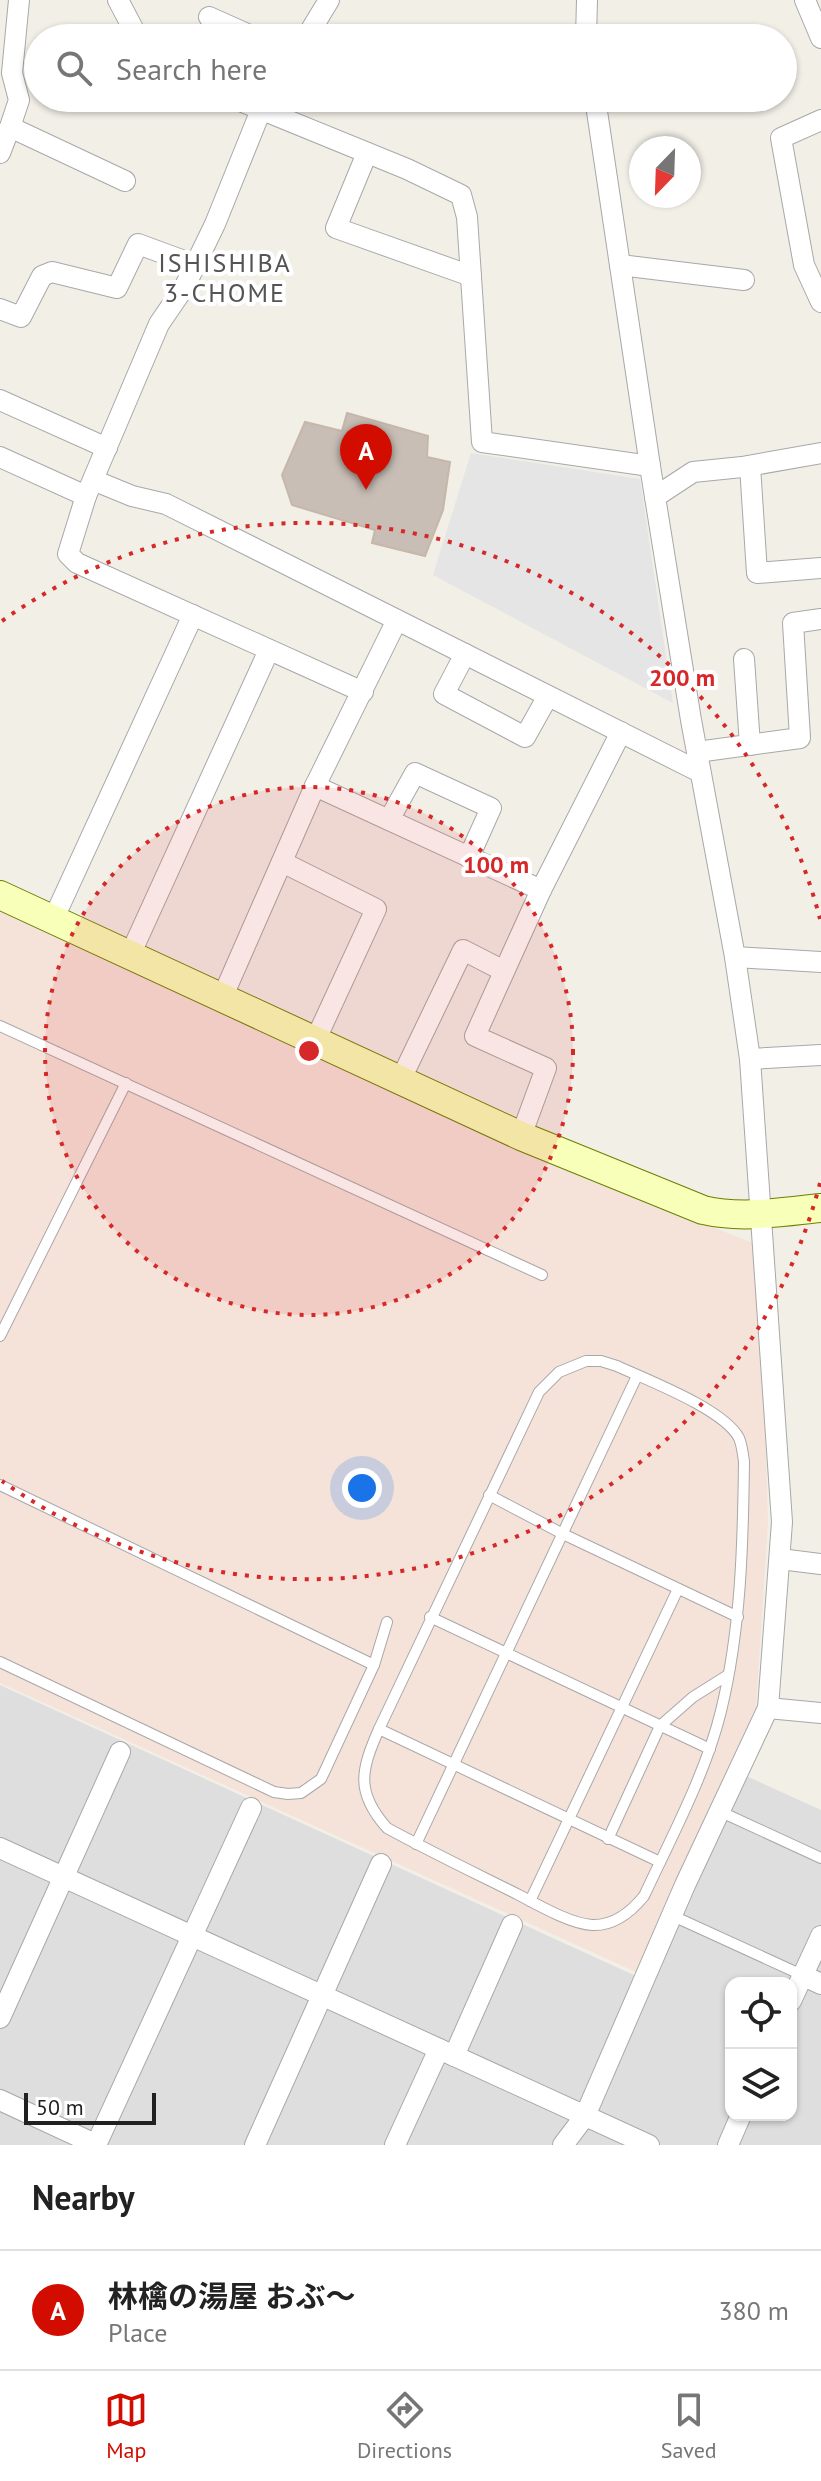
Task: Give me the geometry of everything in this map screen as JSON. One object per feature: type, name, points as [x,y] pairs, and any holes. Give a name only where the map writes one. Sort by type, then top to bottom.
[{"type":"street","points":[[0,153],[19,100],[12,73],[19,0]]},
{"type":"street","points":[[118,0],[131,24]]},
{"type":"street","points":[[314,24],[329,0]]},
{"type":"street","points":[[586,24],[587,0]]},
{"type":"street","points":[[590,24],[599,0]]},
{"type":"street","points":[[805,0],[821,38]]},
{"type":"street","points":[[209,17],[225,24]]},
{"type":"street","points":[[261,112],[215,224],[185,286],[159,324],[90,488],[68,554],[77,563],[363,692]]},
{"type":"street","points":[[281,112],[461,195],[467,217],[482,442],[650,466]]},
{"type":"street","points":[[563,2145],[585,2116],[719,1811],[768,1708],[782,1522],[750,1059],[655,497],[597,112]]},
{"type":"street","points":[[821,120],[781,138],[804,265],[821,302]]},
{"type":"street","points":[[10,127],[125,181]]},
{"type":"street","points":[[367,153],[336,228],[471,276]]},
{"type":"street","points":[[0,309],[21,317],[42,276],[52,272],[117,288],[138,244],[195,265]]},
{"type":"street","points":[[620,265],[744,280]]},
{"type":"street","points":[[0,400],[107,448]]},
{"type":"street","points":[[655,497],[693,472],[750,466],[821,453]]},
{"type":"street","points":[[0,457],[90,488],[166,504],[621,732],[699,762],[750,745],[800,738],[793,623],[821,619]]},
{"type":"street","points":[[750,466],[757,573],[821,568]]},
{"type":"street","points":[[53,920],[193,615]]},
{"type":"street","points":[[222,998],[315,786],[397,620]]},
{"type":"street","points":[[130,955],[269,650]]},
{"type":"street","points":[[465,654],[444,694],[525,737],[548,696]]},
{"type":"street","points":[[744,659],[750,745]]},
{"type":"street","points":[[521,1136],[546,1068],[475,1036],[541,890],[621,732]]},
{"type":"street","points":[[389,820],[415,773],[440,784],[491,808],[469,857]]},
{"type":"street","points":[[315,786],[541,890]]},
{"type":"street","points":[[282,862],[376,909],[315,1041]]},
{"type":"street","points":[[0,895],[521,1136],[703,1210],[720,1214],[761,1214],[821,1208]]},
{"type":"street","points":[[400,1081],[463,950],[504,971]]},
{"type":"street","points":[[735,957],[821,962]]},
{"type":"street","points":[[750,1059],[821,1055]]},
{"type":"street","points":[[780,1559],[821,1564]]},
{"type":"street","points":[[768,1708],[821,1713]]},
{"type":"street","points":[[0,2018],[120,1752]]},
{"type":"street","points":[[0,2100],[97,2145],[251,1808]]},
{"type":"street","points":[[0,1848],[649,2145]]},
{"type":"street","points":[[255,2145],[381,1864]]},
{"type":"street","points":[[395,2145],[512,1925]]},
{"type":"street","points":[[797,1995],[812,1979],[821,1936]]},
{"type":"street","points":[[728,2145],[738,2121]]},
{"type":"lane","points":[[0,1026],[542,1275]]},
{"type":"lane","points":[[0,1336],[126,1083]]},
{"type":"lane","points":[[586,1361],[601,1361],[705,1408],[729,1424],[740,1440],[744,1462],[738,1617],[710,1749],[644,1896],[632,1911],[615,1920],[593,1925],[564,1917],[416,1844],[387,1828],[375,1815],[363,1785],[366,1758],[489,1495],[539,1392],[559,1372],[586,1361]]},
{"type":"lane","points":[[416,1844],[637,1376]]},
{"type":"lane","points":[[0,1485],[374,1665]]},
{"type":"lane","points":[[489,1495],[563,1534],[738,1617]]},
{"type":"lane","points":[[530,1901],[678,1589]]},
{"type":"lane","points":[[430,1617],[710,1749]]},
{"type":"lane","points":[[0,1662],[274,1792],[301,1793],[321,1779],[374,1665],[387,1622]]},
{"type":"lane","points":[[608,1839],[660,1726],[693,1697],[728,1675]]},
{"type":"lane","points":[[379,1729],[660,1862]]},
{"type":"lane","points":[[719,1811],[821,1858]]},
{"type":"lane","points":[[673,1916],[812,1979]]},
{"type":"shaded area","points":[[471,453],[640,479],[673,703],[433,575]]},
{"type":"shaded area","points":[[0,908],[669,1210],[753,1243],[764,1380],[768,1523],[756,1707],[636,1972],[0,1683]]},
{"type":"shaded area","points":[[0,1685],[638,1977],[744,1775],[821,1810],[821,2145],[0,2145]]},
{"type":"building","points":[[347,413],[428,436],[427,457],[450,462],[443,510],[425,556],[372,543],[375,530],[292,505],[282,475],[305,422],[342,431]]},
{"type":"place","name":"林檎の湯屋 おぶ～","points":[[366,490]]},
{"type":"district","name":"ISHISHIBA 3-CHOME","points":[[225,277]]}]
